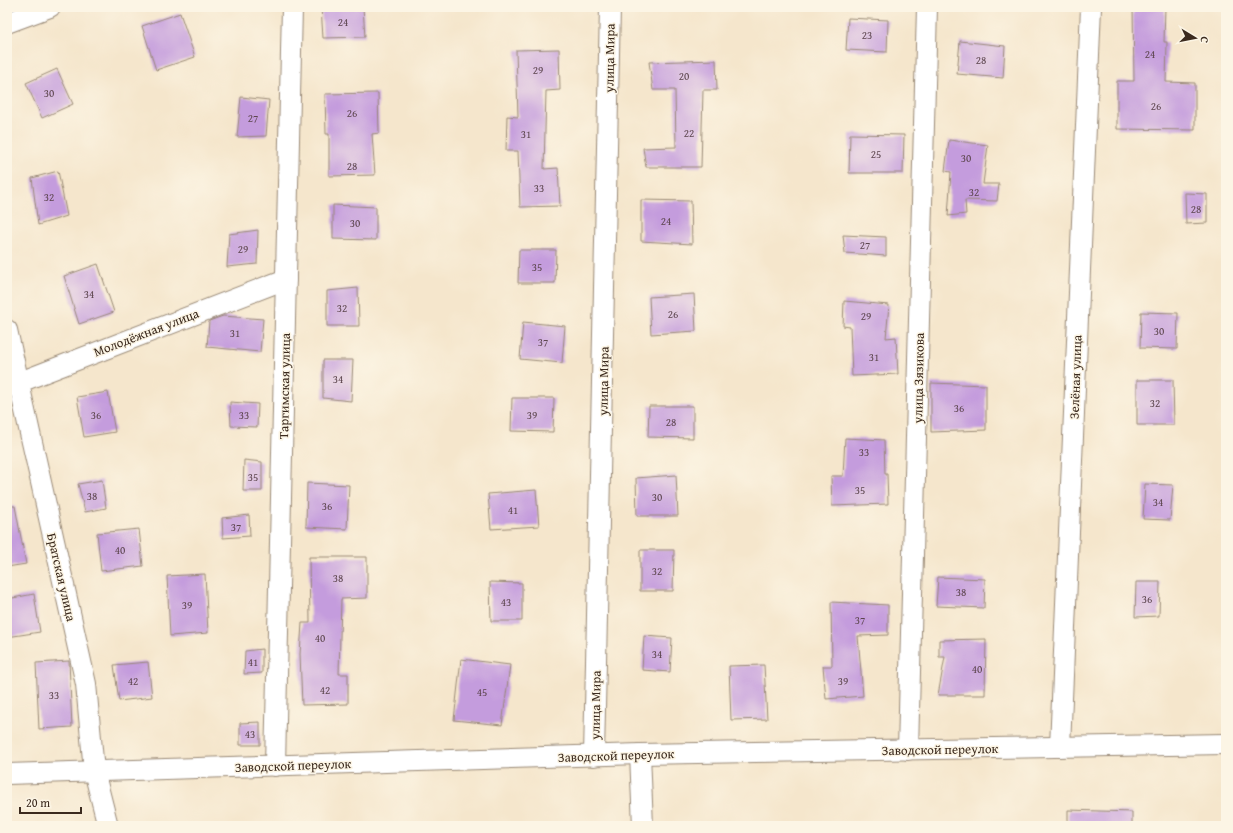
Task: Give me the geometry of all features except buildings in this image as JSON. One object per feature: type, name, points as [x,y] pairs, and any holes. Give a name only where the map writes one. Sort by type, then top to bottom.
[{"type":"street","points":[[7,23],[50,7]]},
{"type":"street","name":"Таргимская улица","points":[[275,766],[292,7]]},
{"type":"street","name":"улица Мира","points":[[594,756],[610,7]]},
{"type":"street","name":"улица Зязикова","points":[[908,750],[927,7]]},
{"type":"street","name":"Зелёная улица","points":[[1060,747],[1091,7]]},
{"type":"street","name":"Молодёжная улица","points":[[13,384],[286,279]]},
{"type":"street","name":"Братская улица","points":[[7,330],[13,384],[86,684],[94,771],[108,826]]},
{"type":"street","name":"Заводской переулок","points":[[7,774],[640,754],[1226,744]]},
{"type":"street","points":[[640,754],[644,826]]}]
